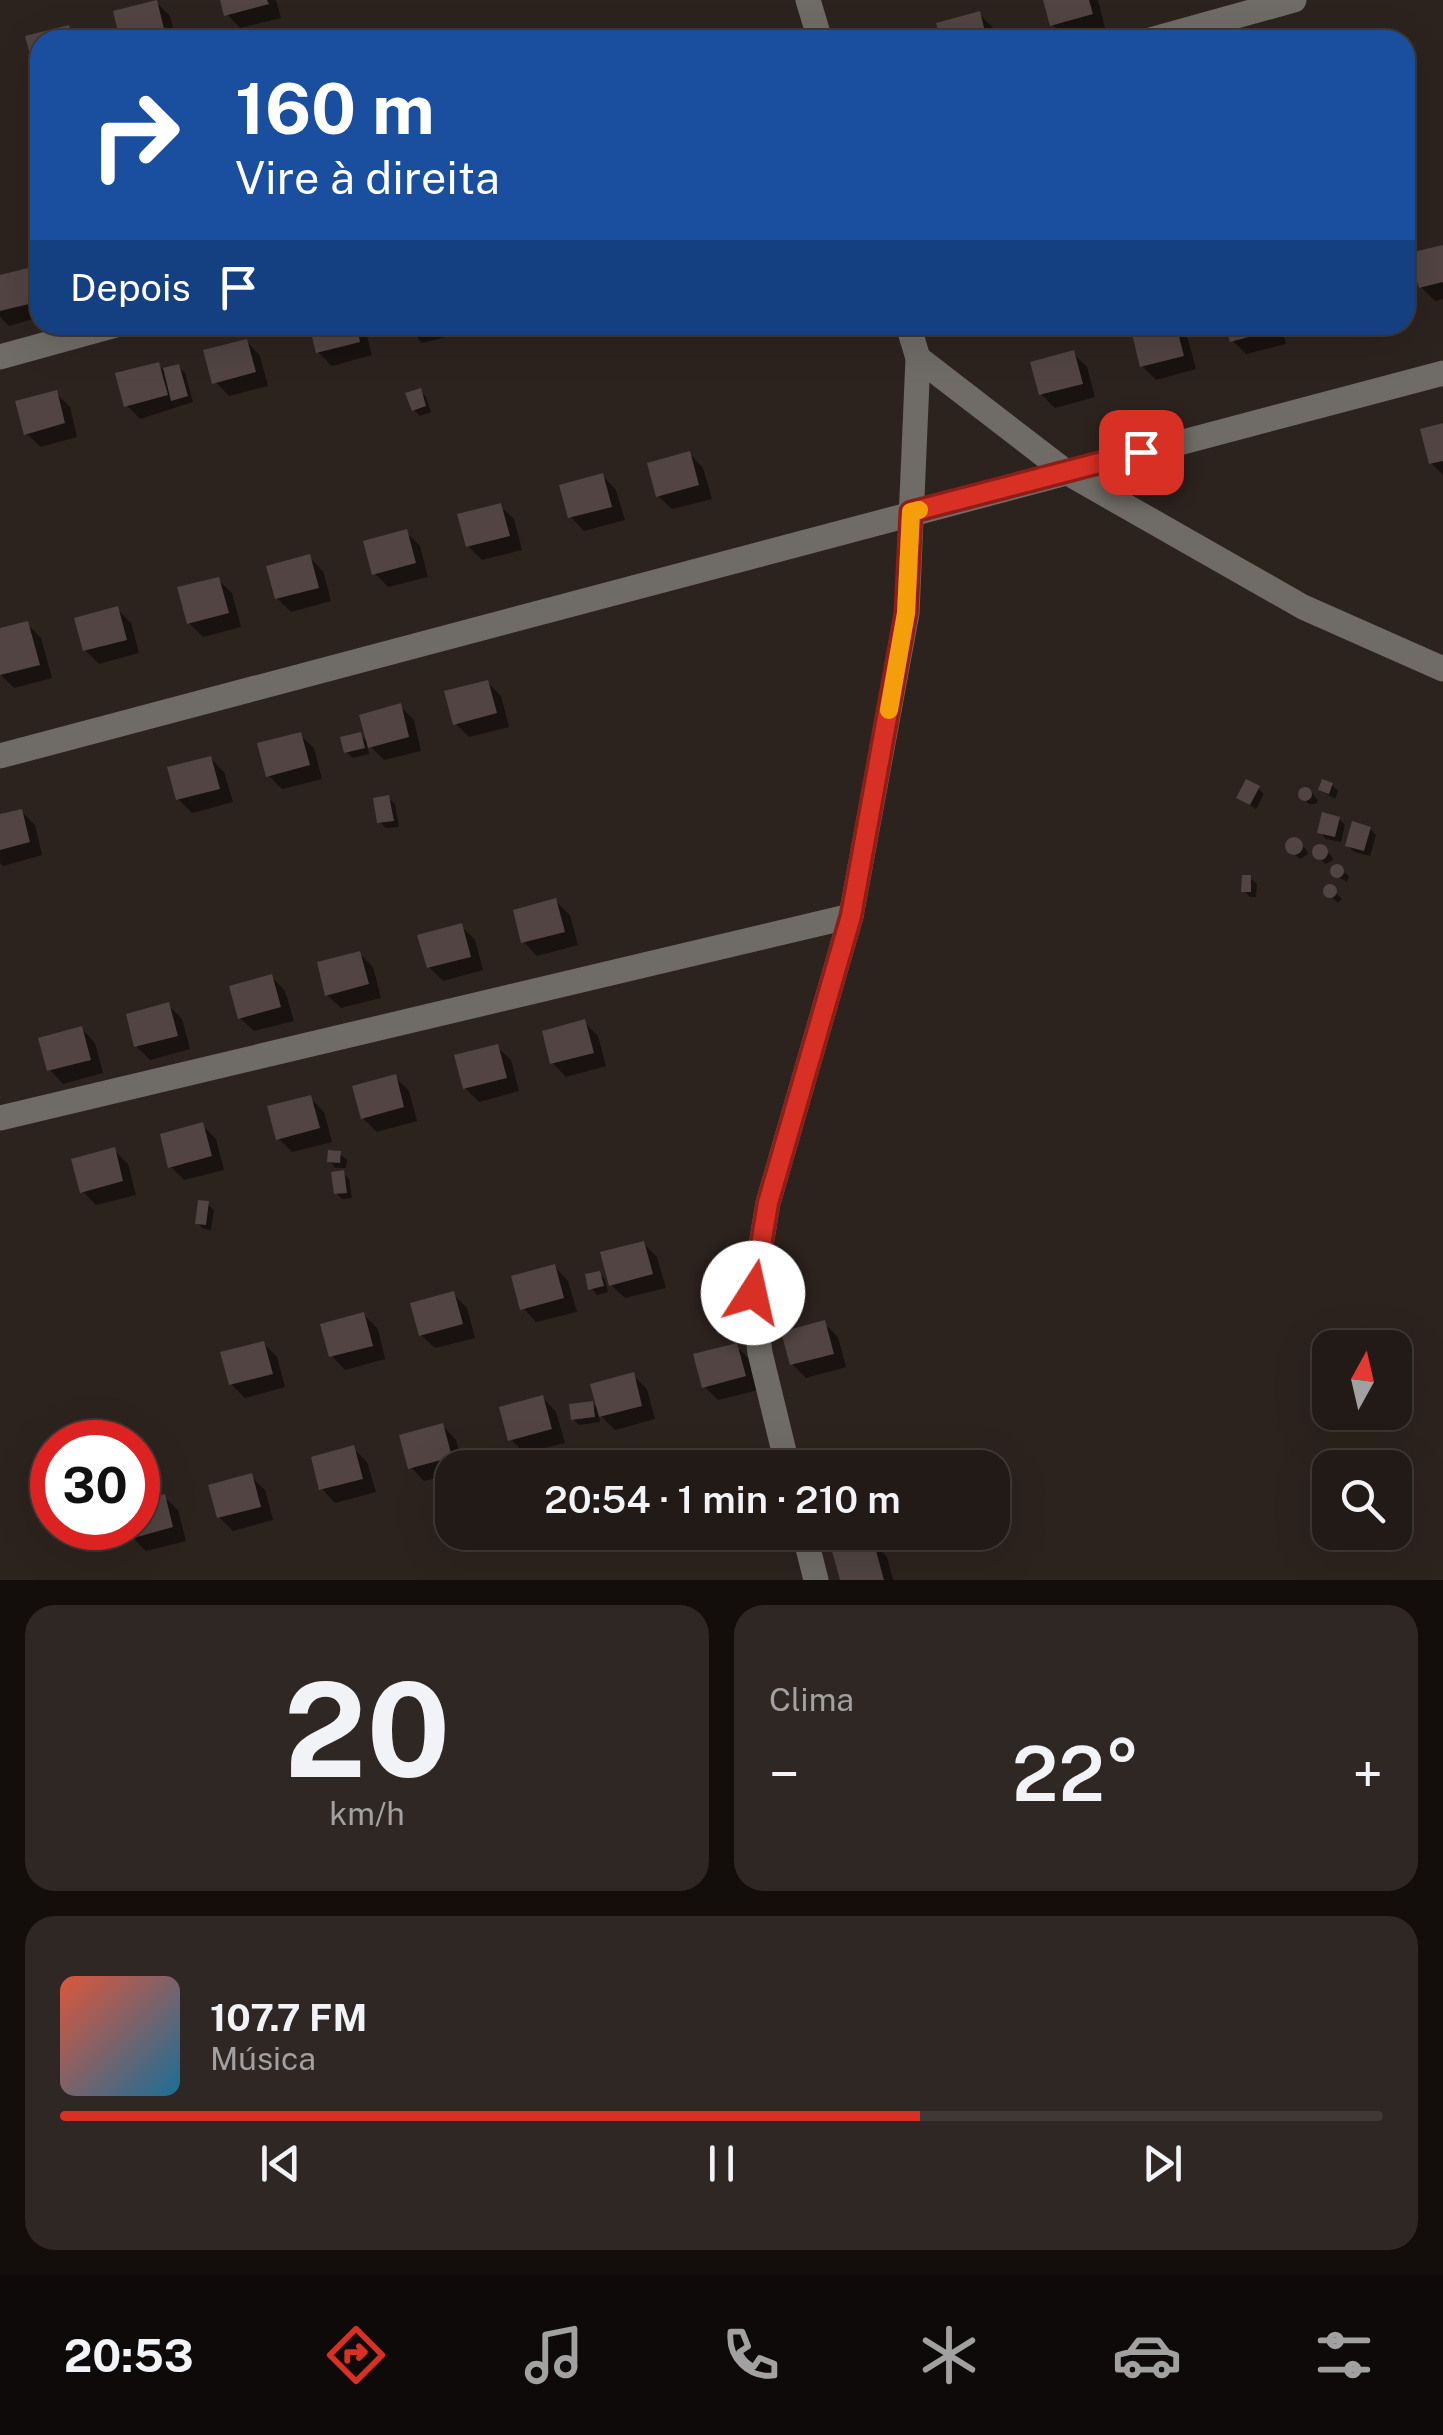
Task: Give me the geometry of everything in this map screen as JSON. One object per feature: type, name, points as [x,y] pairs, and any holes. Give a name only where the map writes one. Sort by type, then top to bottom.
[{"type":"street","points":[[808,0],[817,30]]},
{"type":"street","points":[[1186,30],[1294,0]]},
{"type":"street","points":[[0,357],[80,335]]},
{"type":"street","points":[[784,1450],[760,1354],[753,1293],[768,1203],[851,916],[906,613],[918,358],[911,335]]},
{"type":"street","points":[[918,358],[1066,472],[1304,607],[1443,668]]},
{"type":"street","points":[[0,756],[1443,373]]},
{"type":"street","points":[[0,1118],[851,916]]},
{"type":"street","points":[[808,1550],[816,1580]]},
{"type":"building","points":[[157,0],[164,30],[118,30],[113,11]]},
{"type":"building","points":[[220,0],[267,0],[269,4],[224,16]]},
{"type":"building","points":[[1043,0],[1089,0],[1093,14],[1050,26]]},
{"type":"building","points":[[980,11],[985,30],[938,30],[936,23]]},
{"type":"building","points":[[1443,245],[1443,282],[1419,288],[1415,252]]},
{"type":"building","points":[[28,268],[30,304],[0,311],[0,275]]},
{"type":"building","points":[[312,335],[358,335],[360,342],[316,353]]},
{"type":"building","points":[[1132,335],[1179,335],[1184,356],[1140,367]]},
{"type":"building","points":[[1228,335],[1256,335],[1230,342]]},
{"type":"building","points":[[247,339],[256,372],[212,384],[203,350]]},
{"type":"building","points":[[1074,350],[1083,384],[1039,395],[1030,362]]},
{"type":"building","points":[[159,362],[168,395],[124,407],[115,373]]},
{"type":"building","points":[[179,364],[188,396],[171,401],[163,368]]},
{"type":"building","points":[[421,388],[426,406],[412,411],[405,393]]},
{"type":"building","points":[[57,390],[65,423],[24,435],[15,401]]},
{"type":"building","points":[[1443,423],[1443,461],[1429,464],[1420,429]]},
{"type":"building","points":[[690,451],[699,485],[656,497],[647,463]]},
{"type":"building","points":[[603,473],[612,507],[568,518],[559,485]]},
{"type":"building","points":[[501,503],[510,536],[466,547],[457,514]]},
{"type":"building","points":[[407,529],[416,563],[372,575],[363,541]]},
{"type":"building","points":[[310,554],[319,588],[275,599],[266,566]]},
{"type":"building","points":[[219,577],[229,613],[187,624],[177,587]]},
{"type":"building","points":[[118,606],[127,640],[83,651],[74,618]]},
{"type":"building","points":[[28,621],[40,665],[0,675],[0,628]]},
{"type":"building","points":[[488,680],[497,713],[453,725],[444,691]]},
{"type":"building","points":[[401,703],[409,737],[368,748],[359,715]]},
{"type":"building","points":[[301,732],[310,765],[266,777],[257,743]]},
{"type":"building","points":[[361,732],[365,748],[344,753],[340,737]]},
{"type":"building","points":[[211,756],[220,789],[176,800],[167,767]]},
{"type":"building","points":[[1246,779],[1260,786],[1250,805],[1236,798]]},
{"type":"building","points":[[1322,779],[1333,783],[1329,794],[1318,790]]},
{"type":"building","points":[[1305,787],[1312,794],[1305,801],[1298,794]]},
{"type":"building","points":[[389,795],[394,821],[377,823],[373,798]]},
{"type":"building","points":[[22,809],[30,842],[0,850],[0,814]]},
{"type":"building","points":[[1322,812],[1340,817],[1335,837],[1317,833]]},
{"type":"building","points":[[1352,821],[1371,827],[1364,851],[1345,846]]},
{"type":"building","points":[[1294,837],[1303,846],[1294,855],[1285,846]]},
{"type":"building","points":[[1320,844],[1328,852],[1320,860],[1312,852]]},
{"type":"building","points":[[1337,864],[1344,871],[1337,878],[1330,871]]},
{"type":"building","points":[[1242,875],[1251,875],[1251,892],[1241,892]]},
{"type":"building","points":[[1330,884],[1337,891],[1330,898],[1323,891]]},
{"type":"building","points":[[556,898],[565,932],[521,943],[513,910]]},
{"type":"building","points":[[462,923],[471,957],[427,968],[417,935]]},
{"type":"building","points":[[360,951],[369,984],[325,996],[317,962]]},
{"type":"building","points":[[272,974],[281,1007],[238,1019],[229,986]]},
{"type":"building","points":[[169,1002],[178,1036],[134,1047],[126,1014]]},
{"type":"building","points":[[585,1019],[594,1053],[550,1064],[542,1031]]},
{"type":"building","points":[[82,1026],[91,1060],[47,1071],[38,1038]]},
{"type":"building","points":[[498,1044],[507,1078],[463,1089],[454,1055]]},
{"type":"building","points":[[396,1074],[404,1107],[361,1119],[352,1086]]},
{"type":"building","points":[[311,1095],[320,1128],[276,1140],[267,1106]]},
{"type":"building","points":[[203,1122],[212,1156],[168,1168],[160,1134]]},
{"type":"building","points":[[115,1147],[123,1181],[80,1193],[71,1159]]},
{"type":"building","points":[[328,1150],[341,1151],[340,1163],[327,1162]]},
{"type":"building","points":[[344,1170],[347,1193],[334,1194],[331,1172]]},
{"type":"building","points":[[198,1200],[209,1201],[206,1225],[195,1224]]},
{"type":"building","points":[[644,1241],[653,1274],[609,1286],[600,1252]]},
{"type":"building","points":[[555,1264],[564,1298],[520,1310],[511,1276]]},
{"type":"building","points":[[600,1271],[604,1286],[588,1290],[585,1274]]},
{"type":"building","points":[[454,1291],[463,1324],[419,1336],[410,1303]]},
{"type":"building","points":[[364,1312],[373,1346],[329,1357],[320,1324]]},
{"type":"building","points":[[825,1320],[834,1354],[790,1365],[781,1332]]},
{"type":"building","points":[[264,1341],[273,1374],[229,1385],[220,1352]]},
{"type":"building","points":[[737,1343],[746,1376],[702,1388],[693,1354]]},
{"type":"building","points":[[634,1372],[642,1406],[599,1417],[590,1384]]},
{"type":"building","points":[[543,1395],[552,1429],[508,1441],[499,1407]]},
{"type":"building","points":[[593,1401],[595,1417],[571,1420],[569,1404]]},
{"type":"building","points":[[443,1423],[450,1450],[435,1450],[435,1462],[408,1469],[399,1435]]},
{"type":"building","points":[[354,1445],[363,1479],[319,1490],[311,1457]]},
{"type":"building","points":[[252,1473],[261,1507],[217,1518],[208,1485]]},
{"type":"building","points":[[165,1494],[173,1527],[160,1531],[160,1495]]},
{"type":"building","points":[[876,1550],[884,1580],[840,1580],[832,1551]]},
{"type":"slow traffic","points":[[889,710],[906,613],[911,512],[919,510]]},
{"type":"route","points":[[753,1293],[768,1203],[851,916],[906,613],[911,512],[1141,452]]}]
